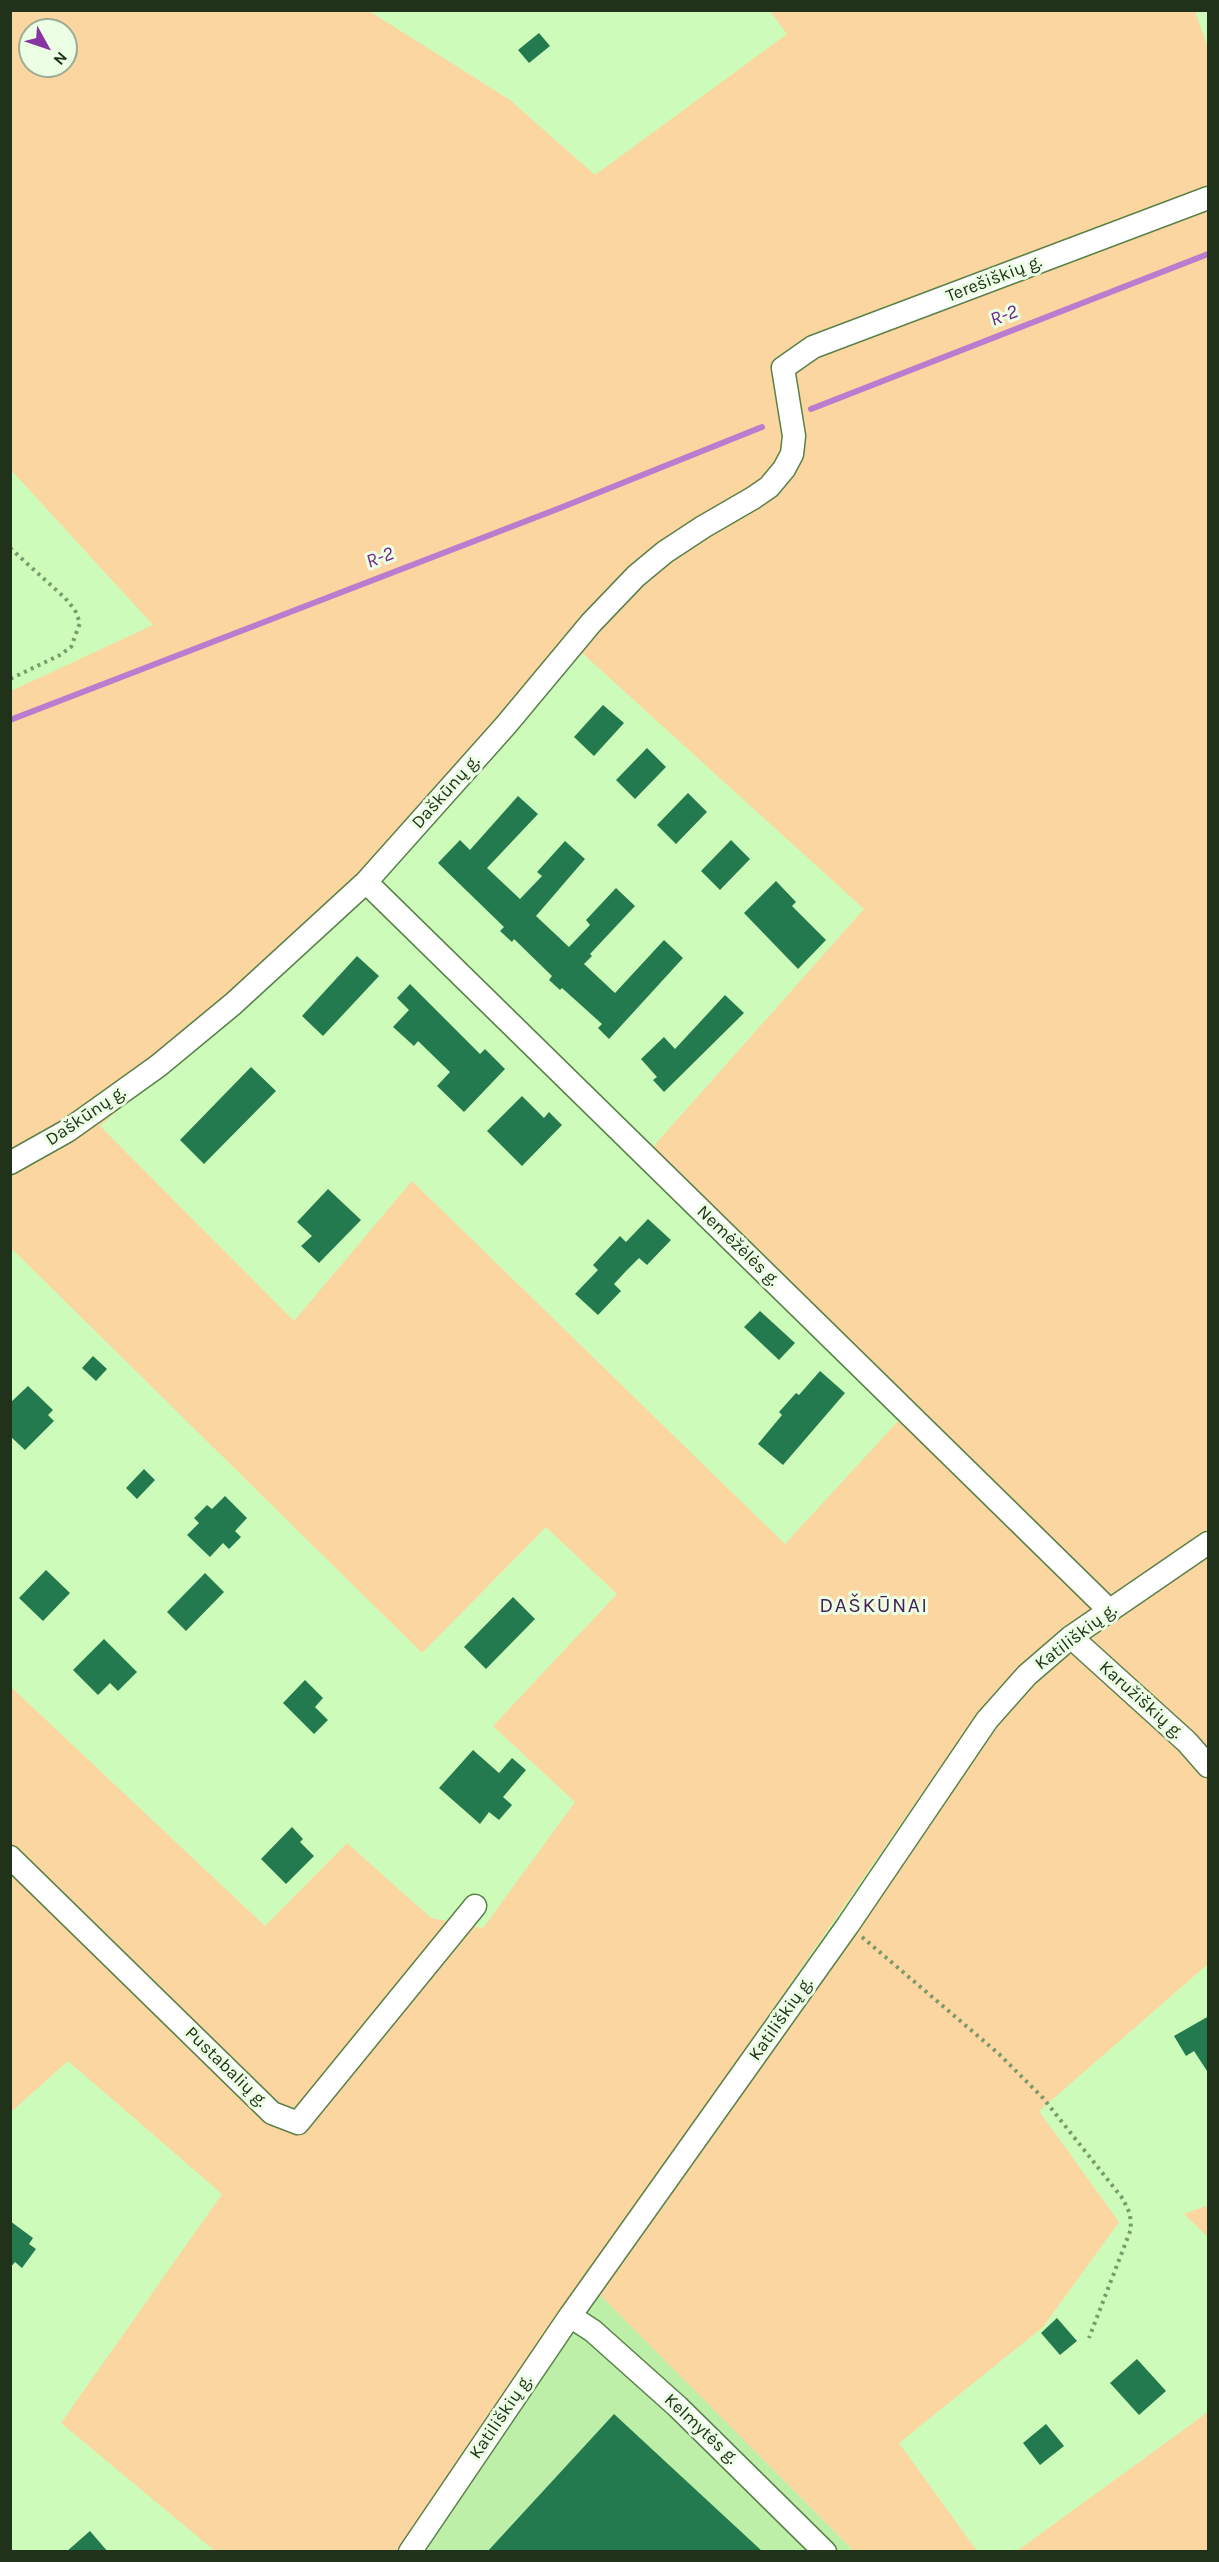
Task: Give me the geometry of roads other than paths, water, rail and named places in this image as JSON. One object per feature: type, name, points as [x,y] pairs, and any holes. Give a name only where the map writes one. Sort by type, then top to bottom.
[{"type":"street","name":"Terešiškių g.","points":[[783,368],[813,347],[1209,198]]},
{"type":"street","name":"Daškūnų g.","points":[[10,1163],[67,1131],[158,1066],[233,1004],[366,882],[510,720],[591,624],[636,576],[703,526],[769,487],[784,470],[792,454],[794,436],[783,368]]},
{"type":"street","name":"Nemėžėlės g.","points":[[366,882],[1110,1611]]},
{"type":"street","name":"Katiliškių g.","points":[[410,2552],[570,2316],[848,1925],[987,1720],[1027,1675],[1071,1637],[1209,1543]]},
{"type":"street","name":"Karužiškių g.","points":[[1071,1637],[1187,1742],[1209,1766]]},
{"type":"street","name":"Pustabalių g.","points":[[10,1857],[272,2113],[298,2123],[475,1906]]},
{"type":"street","name":"Kelmytės g.","points":[[570,2316],[593,2331],[733,2458],[825,2552]]},
{"type":"waterway","name":"R-2","points":[[811,409],[1208,254]]},
{"type":"waterway","name":"R-2","points":[[10,720],[560,508],[762,427]]},
{"type":"district","name":"DAŠKŪNAI","points":[[874,1606]]}]
